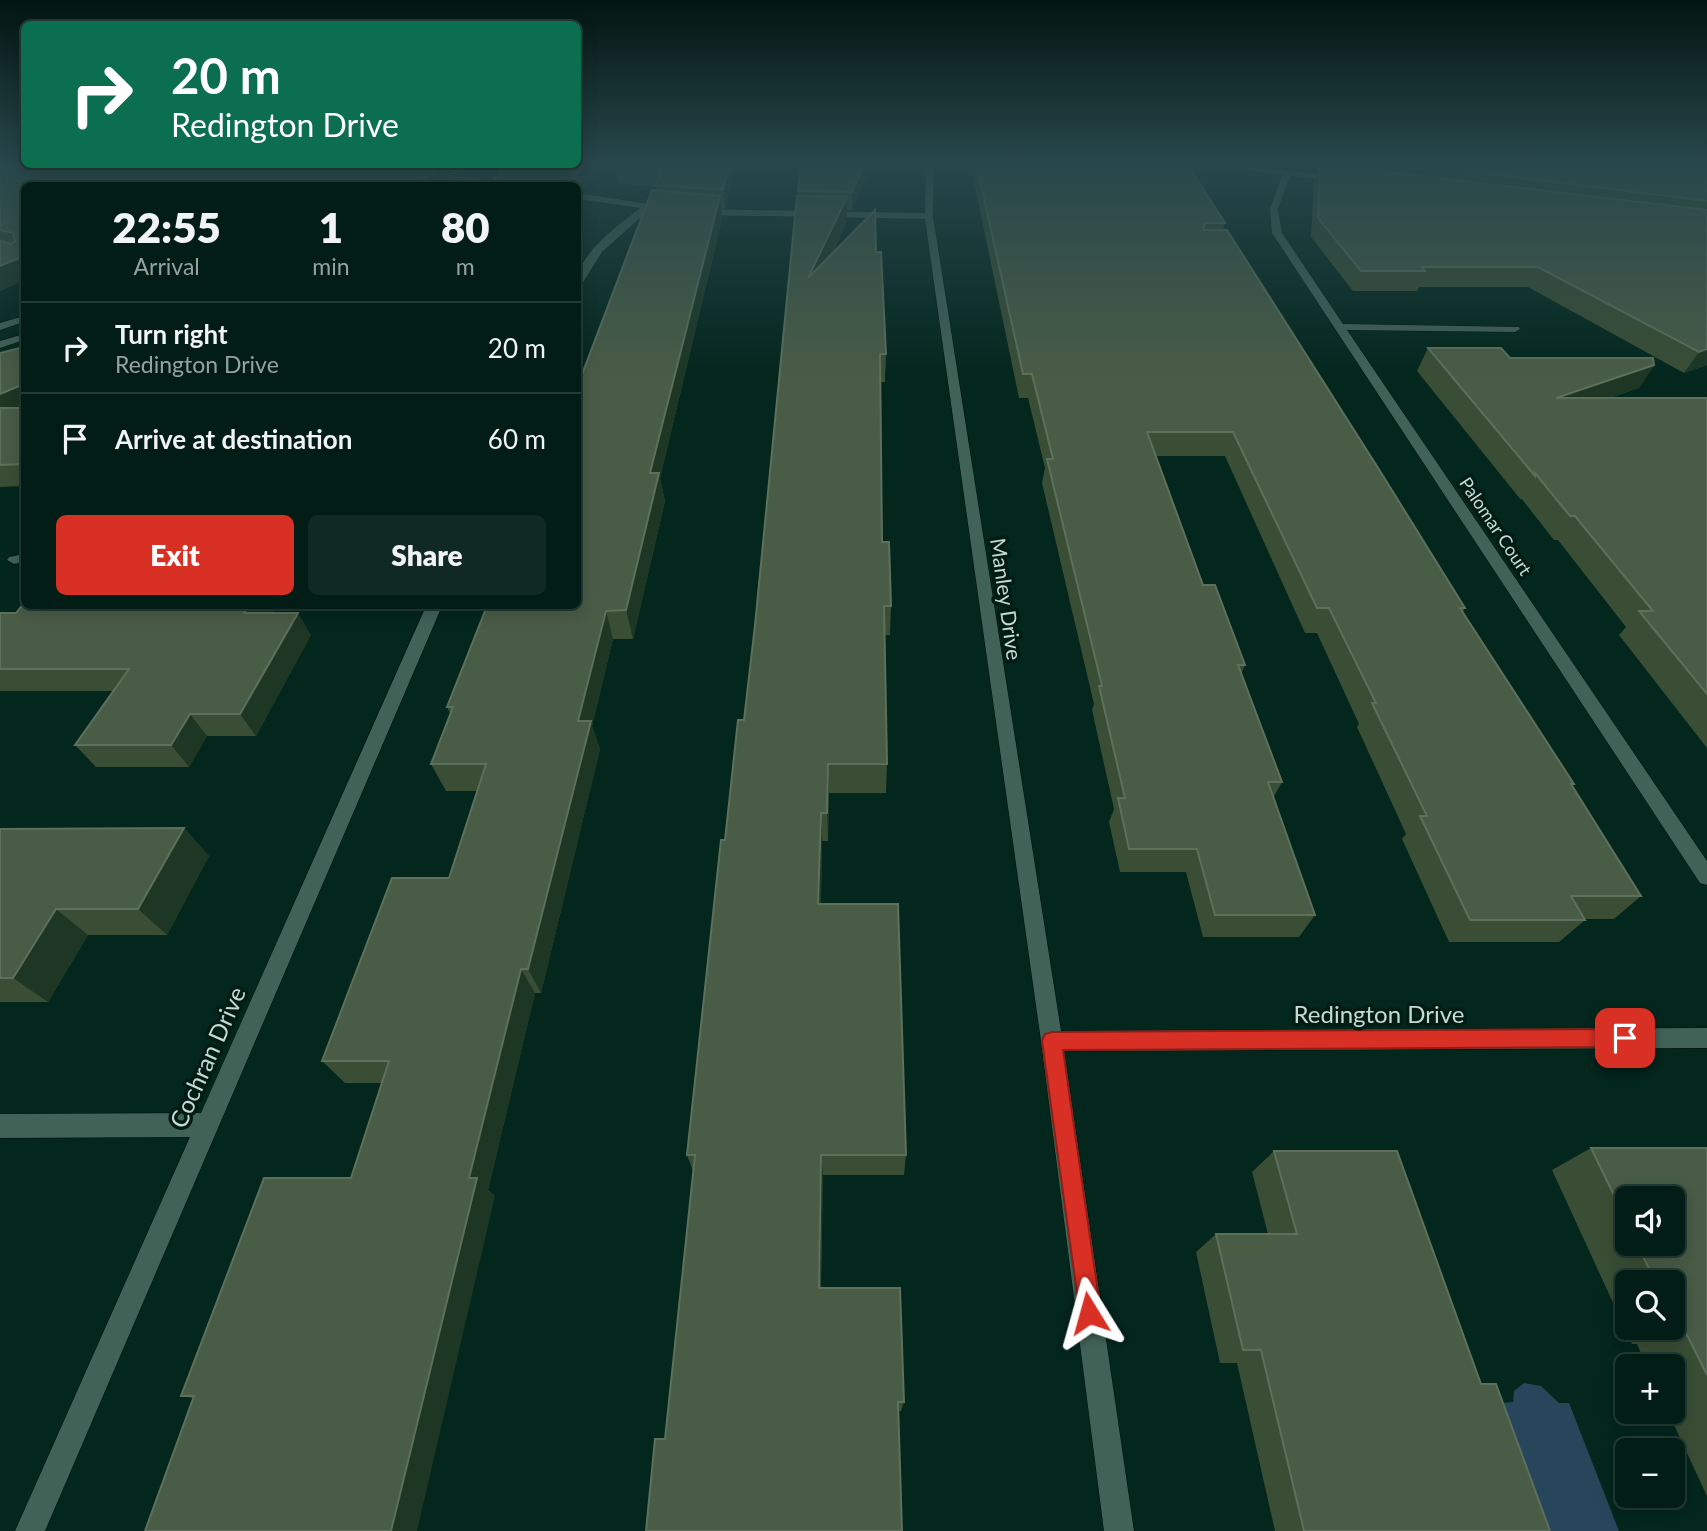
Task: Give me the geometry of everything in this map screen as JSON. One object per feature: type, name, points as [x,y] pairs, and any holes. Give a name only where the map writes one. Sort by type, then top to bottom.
[{"type":"street","points":[[581,275],[586,264],[600,247],[616,233]]},
{"type":"street","name":"Manley Drive","points":[[932,233],[1052,1041],[1119,1531]]},
{"type":"street","name":"Palomar Court","points":[[1277,233],[1707,877]]},
{"type":"street","points":[[0,327],[21,320]]},
{"type":"street","points":[[1340,327],[1515,329]]},
{"type":"street","points":[[0,345],[21,338]]},
{"type":"street","name":"Cochran Drive","points":[[30,1531],[205,1125],[433,609]]},
{"type":"street","name":"Redington Drive","points":[[1052,1041],[1707,1038]]},
{"type":"street","points":[[0,1126],[205,1125]]},
{"type":"water","points":[[1524,1383],[1541,1386],[1559,1403],[1569,1403],[1619,1531],[1549,1531],[1501,1403],[1513,1402],[1514,1391]]},
{"type":"building","points":[[13,233],[21,233],[21,257],[0,266],[0,241],[11,244],[15,241]]},
{"type":"building","points":[[636,233],[711,233],[650,473],[659,473],[626,610],[606,611],[578,721],[591,721],[528,969],[521,969],[469,1178],[477,1178],[391,1531],[145,1531],[194,1396],[181,1396],[264,1178],[351,1178],[389,1061],[322,1061],[392,878],[449,878],[486,764],[431,764],[453,707],[447,707],[486,609],[581,609],[581,377]]},
{"type":"building","points":[[793,233],[829,233],[808,278],[852,233],[876,233],[876,252],[881,252],[886,354],[880,354],[882,542],[889,542],[891,606],[884,606],[887,764],[828,764],[827,813],[821,813],[818,904],[898,904],[906,1155],[821,1155],[819,1288],[900,1288],[904,1402],[898,1402],[902,1531],[646,1531],[655,1439],[665,1439],[695,1155],[687,1155],[721,840],[725,840],[738,720],[744,720]]},
{"type":"building","points":[[992,233],[1229,233],[1380,471],[1465,608],[1460,608],[1574,784],[1571,784],[1641,896],[1571,896],[1585,920],[1470,920],[1420,816],[1427,816],[1372,703],[1376,703],[1329,608],[1317,608],[1233,432],[1147,432],[1203,585],[1215,585],[1245,665],[1238,665],[1282,782],[1268,782],[1315,915],[1215,915],[1197,849],[1129,849],[1118,798],[1125,798],[1099,686],[1102,686],[1047,459],[1053,459],[1032,374],[1023,374]]},
{"type":"building","points":[[1331,233],[1707,233],[1707,349],[1699,352],[1538,267],[1422,267],[1425,271],[1361,271]]},
{"type":"building","points":[[21,348],[21,385],[0,394],[0,353]]},
{"type":"building","points":[[1428,348],[1501,348],[1510,358],[1653,358],[1654,365],[1556,398],[1707,398],[1707,694],[1639,611],[1653,611],[1575,516],[1570,516],[1535,473],[1535,476]]},
{"type":"building","points":[[0,408],[21,408],[21,464],[0,465]]},
{"type":"building","points":[[21,607],[21,609],[247,609],[244,613],[298,613],[240,714],[190,714],[171,745],[75,745],[129,669],[0,669],[0,613],[16,613]]},
{"type":"building","points":[[184,828],[138,909],[56,909],[13,978],[0,978],[0,829]]},
{"type":"building","points":[[1591,1148],[1707,1148],[1707,1375],[1685,1331],[1685,1270],[1650,1270],[1643,1256],[1685,1256],[1685,1186],[1615,1186],[1615,1197]]},
{"type":"building","points":[[1274,1151],[1397,1151],[1481,1384],[1496,1384],[1550,1531],[1304,1531],[1261,1350],[1243,1350],[1216,1234],[1297,1234]]},
{"type":"route","points":[[1089,1313],[1052,1041],[1625,1038]]}]
